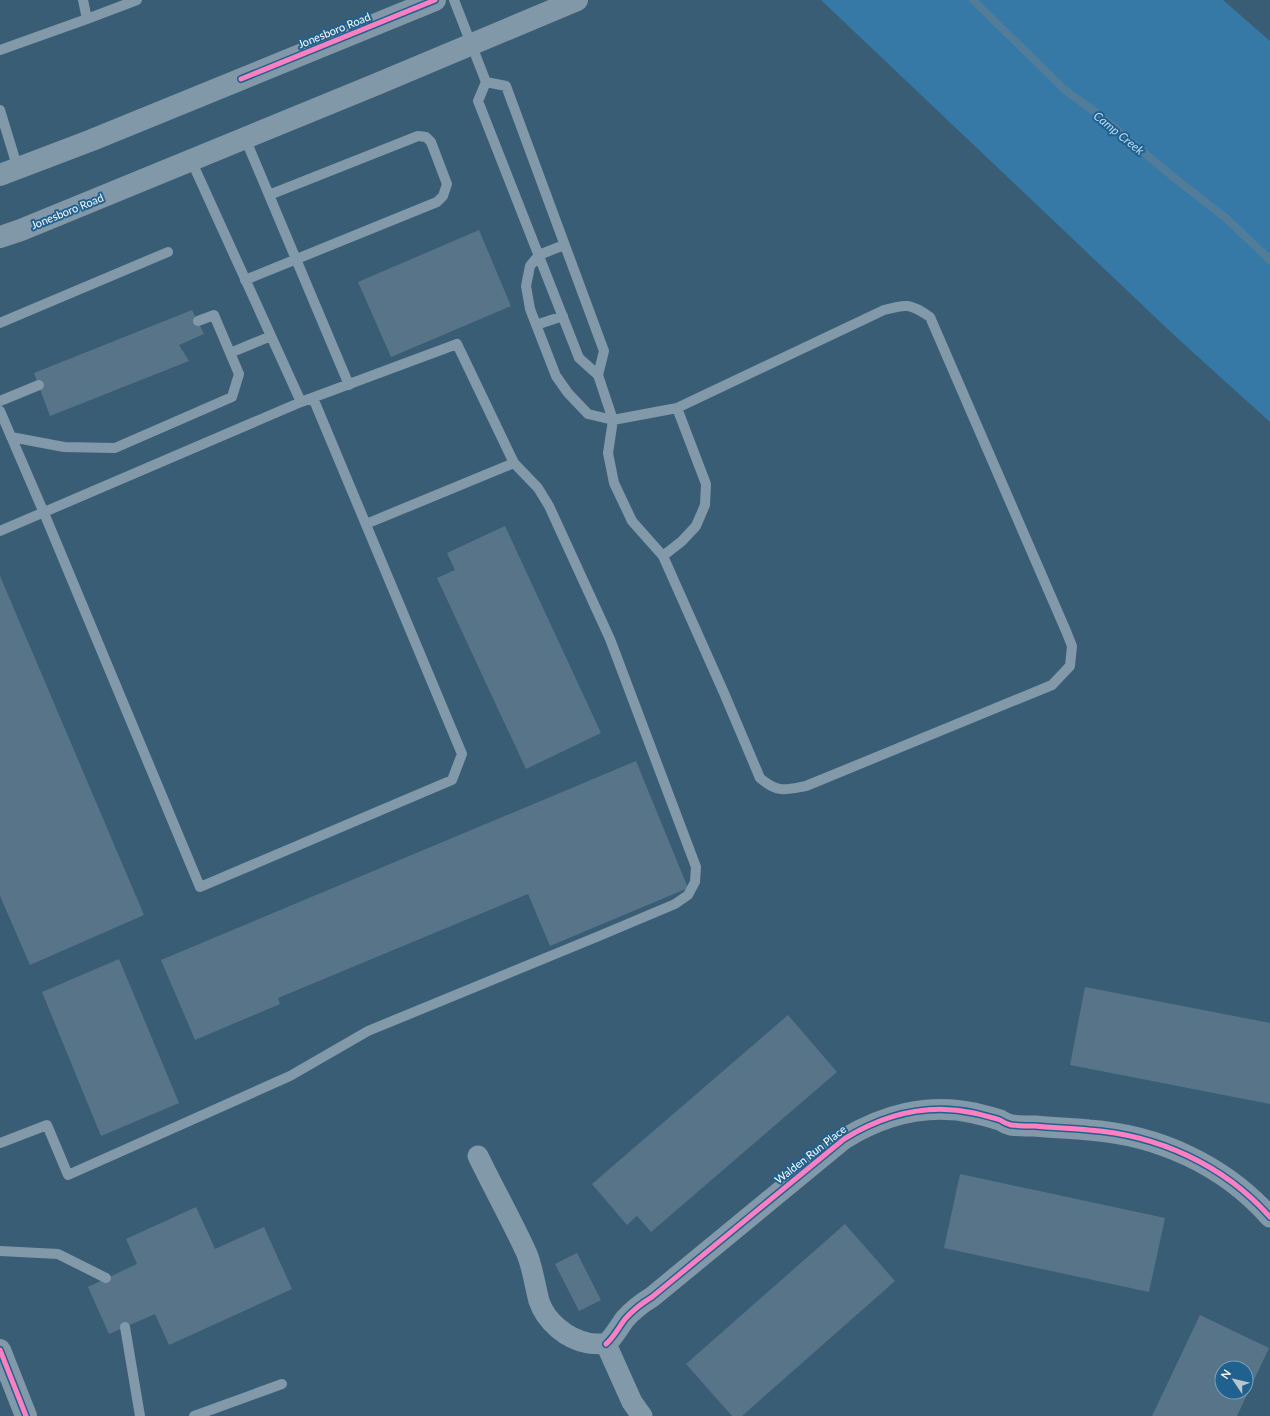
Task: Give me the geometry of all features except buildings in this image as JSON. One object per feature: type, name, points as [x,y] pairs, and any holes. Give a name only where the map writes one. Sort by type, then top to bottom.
[{"type":"main road","name":"Jonesboro Road","points":[[9,172],[435,0]]},
{"type":"main road","name":"Jonesboro Road","points":[[0,237],[21,230],[245,138],[577,0]]},
{"type":"street","name":"Walden Run Place","points":[[606,1344],[626,1319],[638,1307],[844,1139],[877,1121],[904,1113],[937,1110],[961,1111],[988,1117],[1010,1125],[1104,1132],[1133,1136],[1156,1143],[1192,1158],[1213,1169],[1246,1193],[1270,1217]]},
{"type":"street","points":[[478,1156],[528,1256],[540,1303],[547,1316],[567,1335],[589,1343],[606,1344],[632,1402],[642,1416]]},
{"type":"street","points":[[0,1350],[26,1416]]},
{"type":"lane","points":[[83,0],[87,19]]},
{"type":"lane","points":[[0,50],[137,0]]},
{"type":"lane","points":[[454,0],[486,82],[478,101],[539,255],[563,316],[579,358],[598,375],[613,420],[608,453],[614,483],[632,521],[663,556],[760,778],[770,786],[784,790],[806,786],[1052,685],[1070,666],[1072,646],[930,317],[918,309],[903,305],[884,310],[677,408],[613,420],[588,414],[568,393],[556,376],[530,309],[526,286],[530,266],[539,255],[564,245]]},
{"type":"lane","points":[[486,82],[506,86],[604,351],[598,375]]},
{"type":"lane","points":[[0,110],[9,172]]},
{"type":"lane","points":[[246,280],[296,258],[437,202],[443,196],[447,184],[431,142],[426,137],[418,136],[269,195]]},
{"type":"lane","points":[[245,138],[349,385]]},
{"type":"lane","points":[[191,160],[302,402]]},
{"type":"lane","points":[[0,323],[168,252]]},
{"type":"lane","points":[[11,437],[64,447],[115,448],[232,397],[239,374],[214,315],[198,321]]},
{"type":"lane","points":[[536,325],[563,316]]},
{"type":"lane","points":[[230,353],[271,336]]},
{"type":"lane","points":[[0,531],[302,402],[457,344],[514,463],[538,488],[550,506],[610,639],[696,867],[695,882],[688,894],[675,904],[368,1031],[290,1076],[68,1175],[47,1125],[0,1143]]},
{"type":"lane","points":[[0,401],[39,385]]},
{"type":"lane","points":[[0,411],[200,886],[452,780],[462,754],[313,398]]},
{"type":"lane","points":[[663,556],[682,541],[696,526],[705,505],[706,484],[677,408]]},
{"type":"lane","points":[[366,524],[514,463]]},
{"type":"lane","points":[[0,1251],[58,1254],[106,1278]]},
{"type":"lane","points":[[125,1327],[140,1416]]},
{"type":"lane","points":[[194,1416],[282,1384]]},
{"type":"shaded area","points":[[821,0],[1223,0],[1270,41],[1270,422],[1175,336]]},
{"type":"waterway","name":"Camp Creek","points":[[973,0],[1065,90],[1102,117],[1172,176],[1227,219],[1270,260]]},
{"type":"cycle path","points":[[241,79],[435,0]]},
{"type":"cycle path","points":[[606,1344],[625,1319],[634,1310],[652,1297],[844,1139],[874,1123],[906,1113],[940,1109],[957,1110],[990,1117],[1011,1125],[1089,1130],[1140,1138],[1188,1156],[1211,1168],[1232,1182],[1270,1217]]},
{"type":"cycle path","points":[[0,1350],[26,1416]]}]
